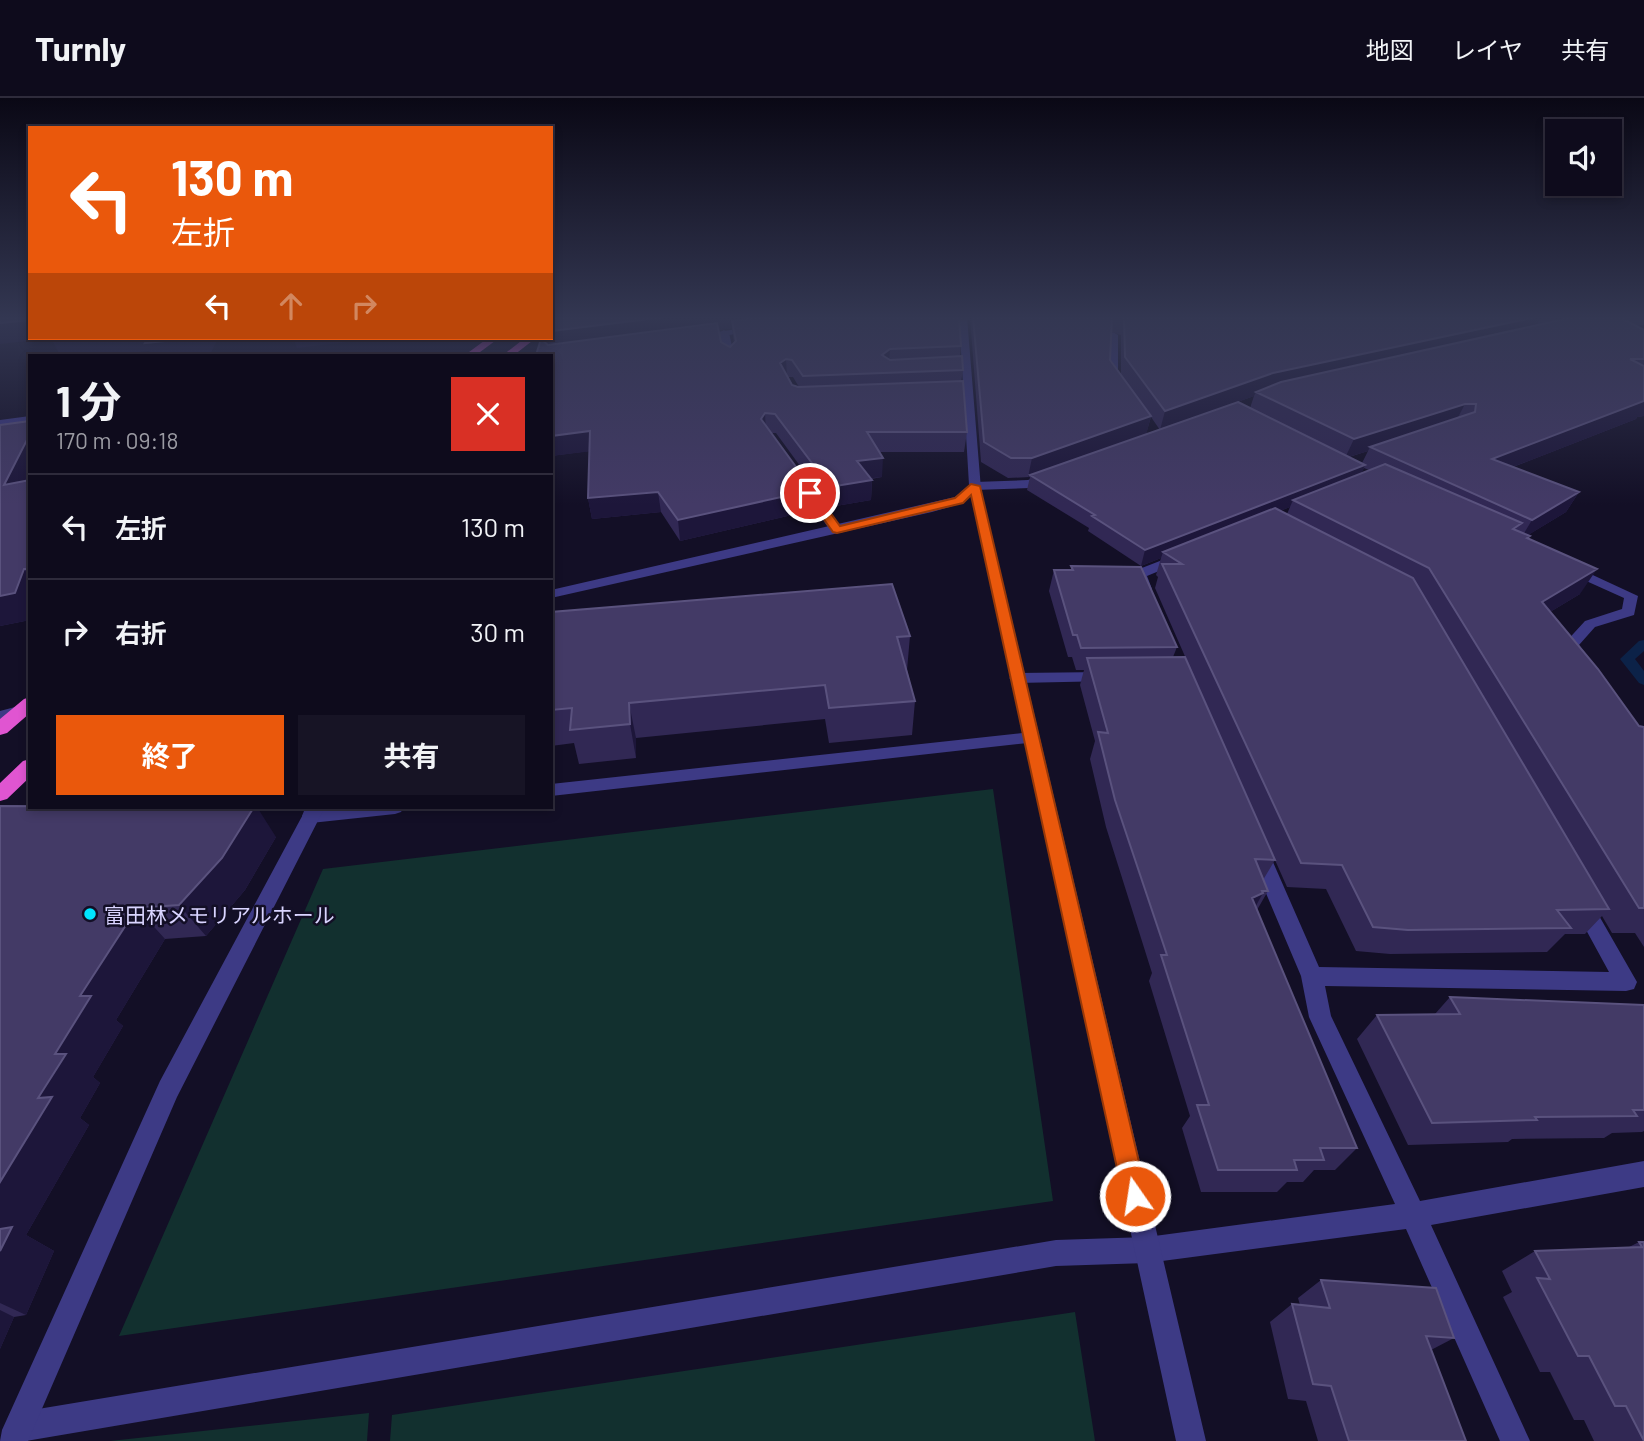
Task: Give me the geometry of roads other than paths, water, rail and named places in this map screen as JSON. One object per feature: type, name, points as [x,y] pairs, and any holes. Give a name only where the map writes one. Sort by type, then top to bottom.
[{"type":"highway","points":[[0,729],[27,707]]},
{"type":"highway","points":[[0,794],[28,768]]},
{"type":"street","points":[[967,380],[975,486],[1191,1441]]},
{"type":"street","points":[[1116,380],[1128,397]]},
{"type":"street","points":[[955,394],[968,394]]},
{"type":"street","points":[[0,423],[28,419]]},
{"type":"street","points":[[792,468],[837,530]]},
{"type":"street","points":[[553,594],[959,500],[975,486],[1030,484],[1068,470]]},
{"type":"street","points":[[1150,599],[1139,574],[1191,554]]},
{"type":"street","points":[[1556,563],[1631,596],[1629,612],[1590,624],[1571,645],[1595,674]]},
{"type":"street","points":[[1017,678],[1127,676]]},
{"type":"street","points":[[0,716],[27,707]]},
{"type":"street","points":[[553,790],[1031,738]]},
{"type":"street","points":[[11,1432],[168,1089],[314,811],[354,809]]},
{"type":"street","points":[[1252,839],[1312,976],[1320,1017],[1515,1441]]},
{"type":"street","points":[[1312,976],[1626,982],[1572,886]]},
{"type":"street","points":[[11,1432],[1056,1252],[1147,1250],[1413,1215],[1644,1174]]},
{"type":"waterway","points":[[1644,644],[1627,659],[1644,680]]},
{"type":"place","name":"富田林メモリアルホール","points":[[90,914]]}]
